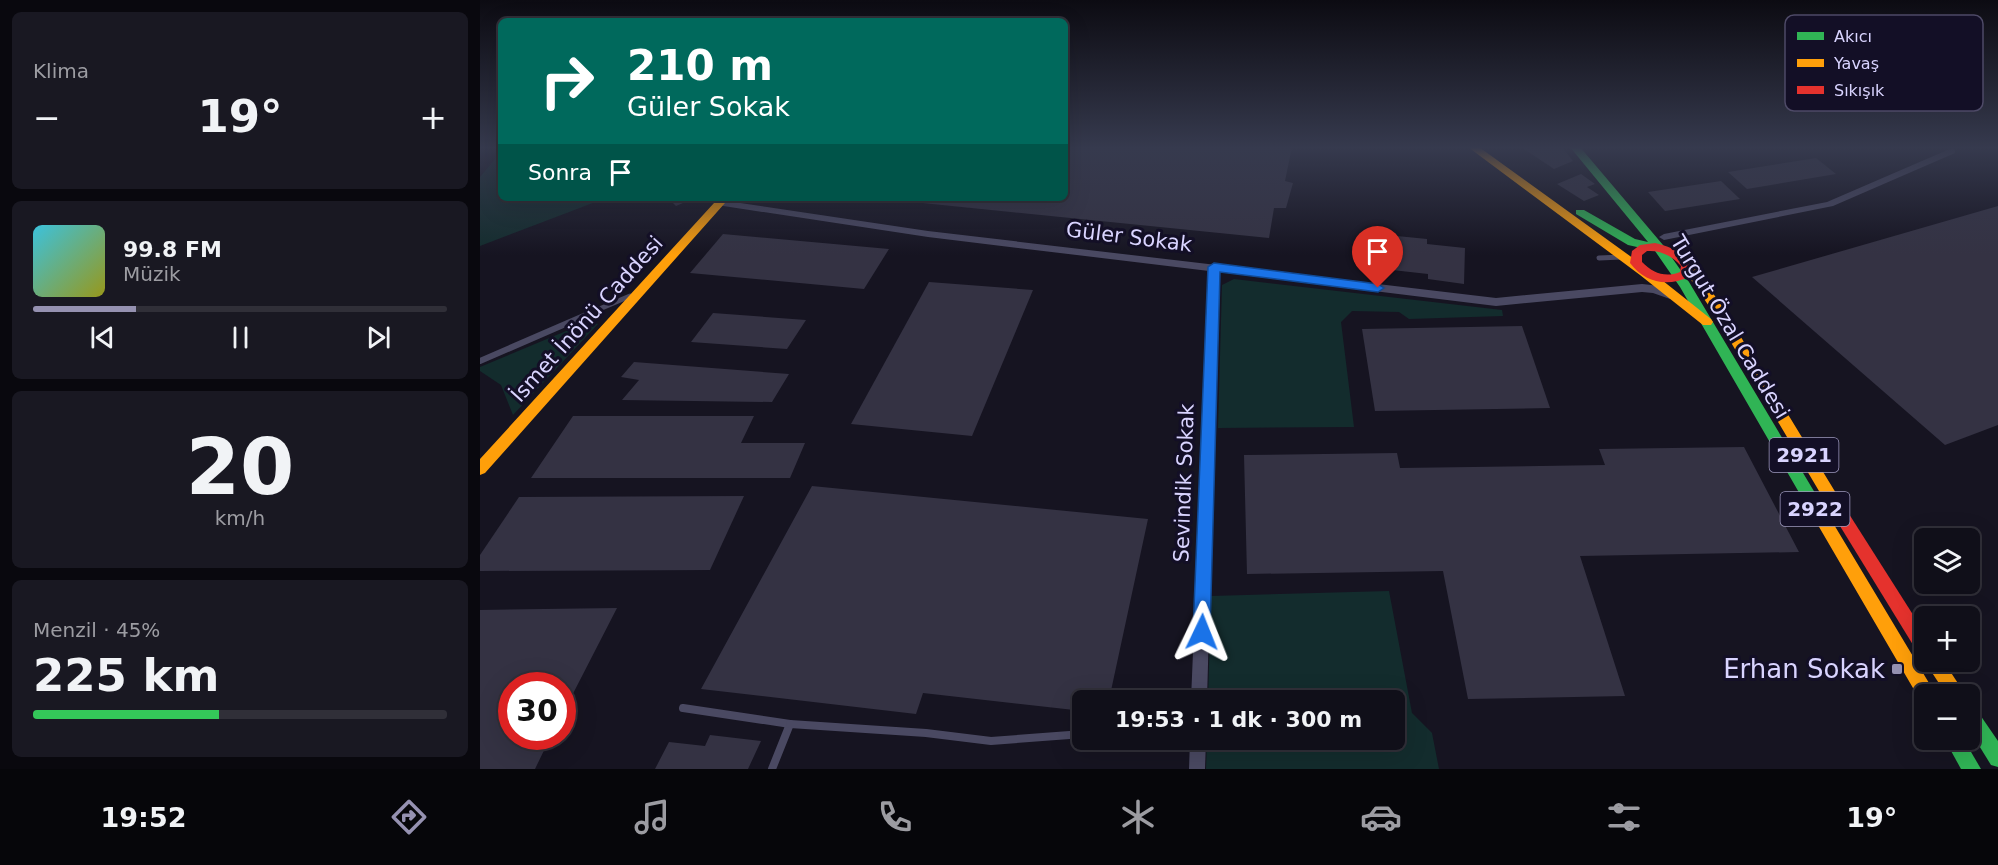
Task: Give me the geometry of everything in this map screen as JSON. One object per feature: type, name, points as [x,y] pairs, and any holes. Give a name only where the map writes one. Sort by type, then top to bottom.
[{"type":"main road","points":[[1522,183],[1644,272],[1707,322]]},
{"type":"main road","points":[[1540,183],[1590,219],[1632,242],[1651,245],[1675,253],[1685,262],[1687,270],[1678,278],[1660,279],[1644,272],[1636,263],[1636,254],[1651,245]]},
{"type":"main road","name":"Turgut Özal Caddesi","points":[[1605,183],[1678,278],[1707,322],[1920,684]]},
{"type":"main road","points":[[1610,183],[1651,245]]},
{"type":"main road","name":"İsmet İnönü Caddesi","points":[[480,469],[639,292],[716,201]]},
{"type":"main road","points":[[1590,219],[1615,229],[1627,230],[1633,224],[1626,208]]},
{"type":"main road","name":"2921","points":[[1685,262],[1718,309],[1870,564],[1914,631]]},
{"type":"main road","points":[[1980,730],[1998,758]]},
{"type":"main road","points":[[1960,750],[1972,769]]},
{"type":"street","points":[[1651,245],[1830,204],[1879,183]]},
{"type":"street","name":"Güler Sokak","points":[[723,201],[928,234],[1496,302],[1642,288]]},
{"type":"street","name":"Sevindik Sokak","points":[[1199,690],[1214,267]]},
{"type":"street","points":[[1642,288],[1648,278],[1644,272]]},
{"type":"street","points":[[1642,288],[1678,278]]},
{"type":"street","points":[[1642,288],[1663,291],[1677,298]]},
{"type":"street","points":[[1197,769],[1198,750]]},
{"type":"lane","points":[[1599,258],[1624,257],[1651,245]]},
{"type":"lane","points":[[480,360],[639,292]]},
{"type":"lane","points":[[683,708],[790,724],[991,741],[1072,735]]},
{"type":"lane","points":[[772,769],[790,724]]},
{"type":"green space","points":[[480,183],[498,183],[498,201],[598,201],[480,246]]},
{"type":"green space","points":[[1234,279],[1502,310],[1503,316],[1409,319],[1399,312],[1352,311],[1341,322],[1354,427],[1218,428],[1222,285]]},
{"type":"green space","points":[[590,321],[598,324],[513,415],[501,385],[480,371],[480,367]]},
{"type":"green space","points":[[1389,591],[1412,713],[1432,733],[1439,769],[1206,769],[1207,750],[1405,750],[1405,690],[1208,690],[1211,596]]},
{"type":"building","points":[[1068,183],[1293,183],[1286,208],[1274,208],[1269,238],[903,201],[1068,201]]},
{"type":"building","points":[[1593,183],[1595,184],[1587,187],[1599,195],[1584,201],[1557,184]]},
{"type":"building","points":[[1723,183],[1740,199],[1665,211],[1648,192]]},
{"type":"building","points":[[1740,183],[1783,183],[1747,189]]},
{"type":"building","points":[[671,201],[688,201],[676,206]]},
{"type":"building","points":[[1998,206],[1998,425],[1945,445],[1752,277]]},
{"type":"building","points":[[723,234],[889,249],[864,289],[690,273]]},
{"type":"building","points":[[1387,235],[1427,239],[1427,244],[1465,248],[1464,284],[1428,279],[1428,274],[1383,269]]},
{"type":"building","points":[[929,282],[1033,290],[972,436],[851,424]]},
{"type":"building","points":[[713,313],[806,320],[787,349],[691,342]]},
{"type":"building","points":[[1522,326],[1550,408],[1375,411],[1362,329]]},
{"type":"building","points":[[634,362],[789,374],[772,402],[622,400],[639,380],[621,377]]},
{"type":"building","points":[[573,416],[754,416],[741,443],[805,443],[790,478],[531,478]]},
{"type":"building","points":[[1744,447],[1799,552],[1580,556],[1625,696],[1468,699],[1443,571],[1247,574],[1244,455],[1397,453],[1400,468],[1605,465],[1599,449]]},
{"type":"building","points":[[812,486],[1148,519],[1111,690],[1072,690],[1072,710],[923,693],[916,714],[701,689]]},
{"type":"building","points":[[744,496],[710,570],[480,571],[480,555],[519,497]]},
{"type":"building","points":[[617,608],[576,688],[576,672],[498,672],[498,750],[544,750],[535,769],[480,769],[480,610]]},
{"type":"building","points":[[710,735],[761,741],[748,769],[655,769],[669,742],[705,746]]},
{"type":"traffic: fast","points":[[1605,183],[1659,248],[1685,285],[1813,503]]},
{"type":"traffic: fast","points":[[1580,212],[1632,242],[1655,247]]},
{"type":"traffic: fast","points":[[1980,730],[1998,758]]},
{"type":"traffic: fast","points":[[1960,750],[1972,769]]},
{"type":"traffic: slow","points":[[1522,183],[1644,272],[1707,322]]},
{"type":"traffic: slow","points":[[480,469],[720,203],[718,201]]},
{"type":"traffic: slow","points":[[1684,261],[1718,309],[1837,508]]},
{"type":"traffic: slow","points":[[1813,503],[1920,684]]},
{"type":"traffic: slow","points":[[1941,672],[1949,684]]},
{"type":"traffic: jam","points":[[1655,247],[1681,258],[1687,266],[1685,274],[1665,279],[1652,276],[1641,268],[1636,263],[1636,254],[1644,248],[1655,247]]},
{"type":"traffic: jam","points":[[1837,508],[1914,631]]},
{"type":"place","name":"Erhan Sokak","points":[[1897,669]]},
{"type":"route","points":[[1202,632],[1214,267],[1378,288]]}]
